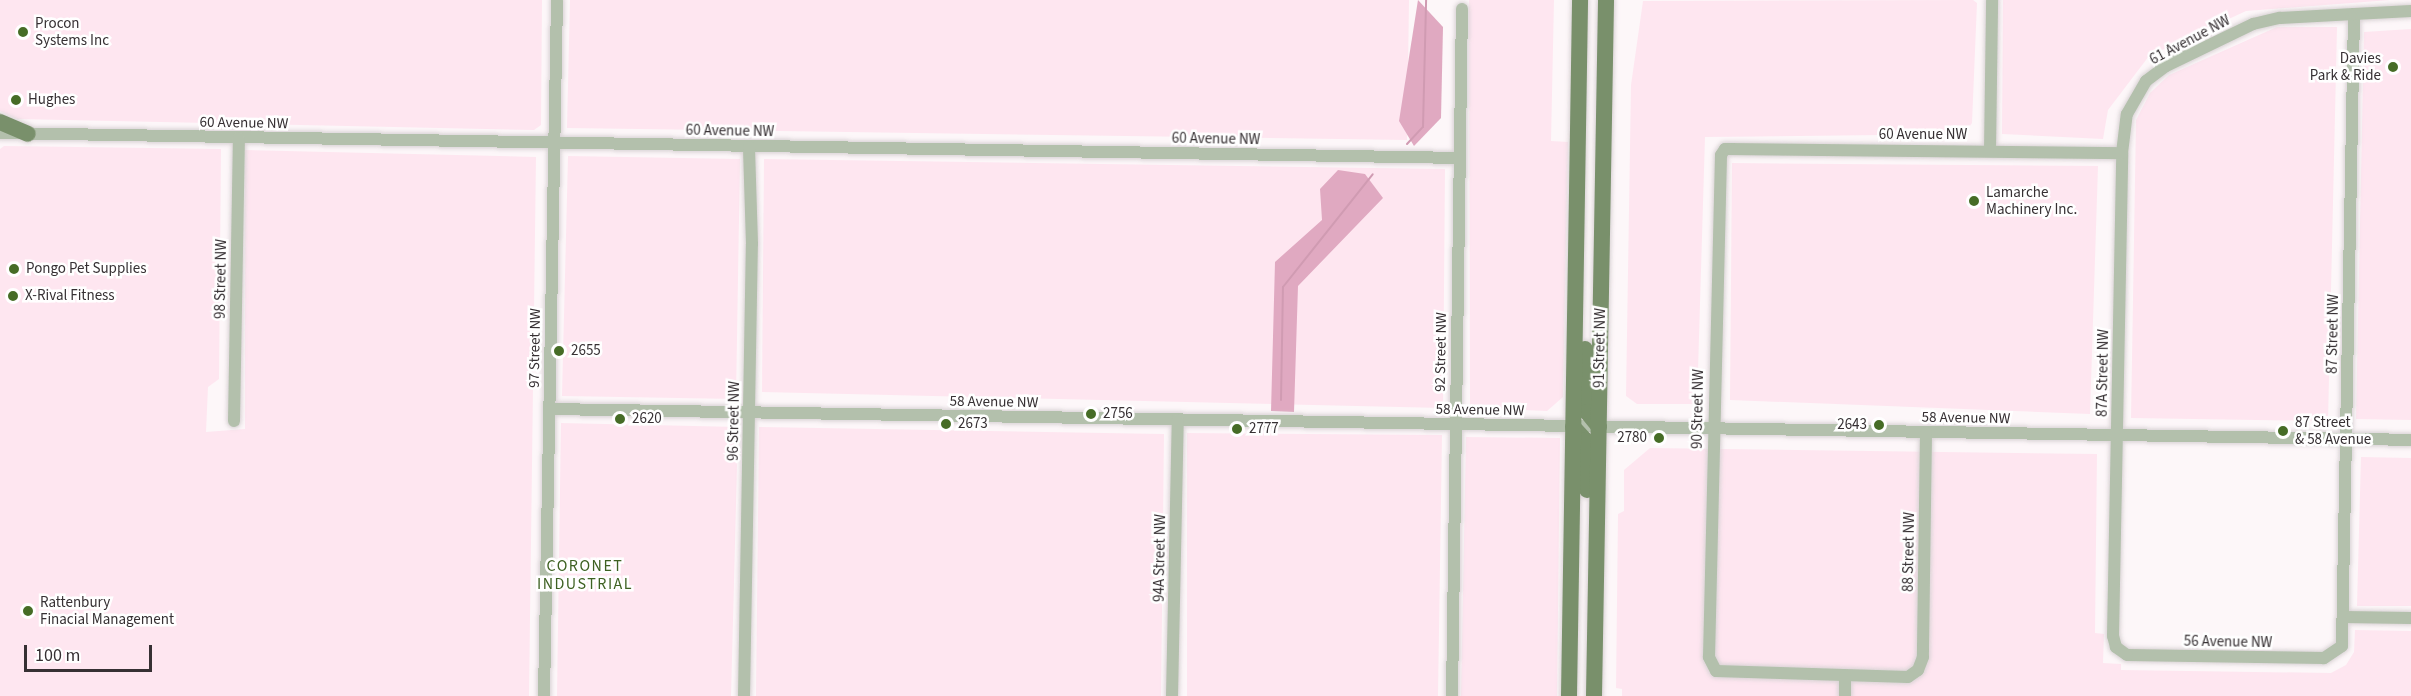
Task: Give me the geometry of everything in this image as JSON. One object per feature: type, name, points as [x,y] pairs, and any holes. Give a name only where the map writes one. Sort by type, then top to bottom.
[{"type":"main road","name":"91 Street NW","points":[[1569,696],[1580,0]]},
{"type":"main road","name":"91 Street NW","points":[[1594,696],[1606,0]]},
{"type":"main road","points":[[0,122],[28,134]]},
{"type":"main road","points":[[1576,271],[1584,337],[1587,412],[1599,428]]},
{"type":"main road","points":[[1573,427],[1585,440],[1589,548],[1595,571]]},
{"type":"street","name":"97 Street NW","points":[[544,696],[557,0]]},
{"type":"street","points":[[1990,151],[1992,0]]},
{"type":"street","name":"92 Street NW","points":[[1452,696],[1454,425],[1462,9]]},
{"type":"street","name":"61 Avenue NW","points":[[2135,97],[2146,81],[2166,66],[2253,24],[2411,11]]},
{"type":"street","name":"87 Street NW","points":[[2337,652],[2342,642],[2343,617],[2354,14]]},
{"type":"street","name":"87A Street NW","points":[[2119,650],[2113,636],[2122,153],[2127,114],[2135,97]]},
{"type":"street","name":"60 Avenue NW","points":[[0,133],[1460,158]]},
{"type":"street","name":"98 Street NW","points":[[234,421],[238,138]]},
{"type":"street","name":"96 Street NW","points":[[744,696],[749,412],[749,147]]},
{"type":"street","name":"60 Avenue NW","points":[[1725,149],[2122,153]]},
{"type":"street","name":"90 Street NW","points":[[1725,149],[1721,154],[1712,429],[1709,657],[1713,669],[1725,674],[1845,676]]},
{"type":"street","name":"58 Avenue NW","points":[[549,409],[2411,440]]},
{"type":"street","name":"94A Street NW","points":[[1172,696],[1178,420]]},
{"type":"street","name":"88 Street NW","points":[[1845,676],[1908,677],[1918,670],[1923,657],[1926,433]]},
{"type":"street","points":[[2343,617],[2411,618]]},
{"type":"street","name":"56 Avenue NW","points":[[2119,650],[2133,656],[2305,658],[2329,658],[2337,652]]},
{"type":"street","points":[[1845,676],[1845,696]]},
{"type":"shaded area","points":[[0,0],[542,0],[541,125],[534,130],[17,119],[0,111]]},
{"type":"shaded area","points":[[570,0],[1409,0],[1407,140],[567,128]]},
{"type":"shaded area","points":[[1418,0],[1443,27],[1441,118],[1414,146],[1399,121]]},
{"type":"shaded area","points":[[1469,0],[1554,0],[1551,141],[1568,142],[1563,397],[1547,411],[1470,408]]},
{"type":"shaded area","points":[[1973,0],[1977,3],[1972,123],[1964,134],[1705,137],[1697,404],[1637,404],[1626,396],[1631,85],[1643,1]]},
{"type":"shaded area","points":[[2003,0],[2390,0],[2246,11],[2149,56],[2108,110],[2103,139],[2002,134]]},
{"type":"shaded area","points":[[2277,27],[2337,27],[2328,421],[2131,418],[2136,120],[2150,93],[2169,75]]},
{"type":"shaded area","points":[[2411,29],[2411,420],[2356,419],[2364,32]]},
{"type":"shaded area","points":[[4,146],[221,149],[219,379],[208,387],[206,432],[245,429],[245,150],[536,157],[529,696],[0,696],[0,149]]},
{"type":"shaded area","points":[[568,156],[740,159],[736,399],[562,396]]},
{"type":"shaded area","points":[[764,159],[1445,169],[1443,408],[762,392]]},
{"type":"shaded area","points":[[1732,163],[2098,166],[2090,414],[1730,400]]},
{"type":"shaded area","points":[[1338,170],[1365,174],[1383,198],[1298,286],[1294,412],[1271,411],[1275,262],[1322,220],[1320,189]]},
{"type":"shaded area","points":[[561,423],[738,427],[731,696],[557,696]]},
{"type":"shaded area","points":[[759,427],[1164,434],[1161,696],[756,696]]},
{"type":"shaded area","points":[[1187,433],[1442,435],[1438,696],[1187,696]]},
{"type":"shaded area","points":[[1466,437],[1560,438],[1557,696],[1461,696]]},
{"type":"shaded area","points":[[1650,448],[2097,454],[2095,633],[2104,634],[2103,663],[2121,664],[2121,670],[2331,673],[2346,665],[2354,652],[2355,630],[2411,631],[2411,696],[1622,696],[1622,689],[1616,688],[1618,514],[1624,511],[1624,470]]},
{"type":"shaded area","points":[[2361,457],[2411,458],[2411,606],[2357,606]]},
{"type":"waterway","points":[[1407,144],[1423,127],[1426,0]]},
{"type":"waterway","points":[[1281,400],[1283,287],[1373,174]]},
{"type":"place","name":"Procon Systems Inc","points":[[23,32]]},
{"type":"place","name":"Davies Park & Ride","points":[[2393,67]]},
{"type":"place","name":"Hughes","points":[[16,100]]},
{"type":"place","name":"Lamarche Machinery Inc.","points":[[1974,201]]},
{"type":"place","name":"Pongo Pet Supplies","points":[[14,269]]},
{"type":"place","name":"X-Rival Fitness","points":[[13,296]]},
{"type":"place","name":"2655","points":[[559,351]]},
{"type":"place","name":"2756","points":[[1091,414]]},
{"type":"place","name":"2620","points":[[620,419]]},
{"type":"place","name":"2673","points":[[946,424]]},
{"type":"place","name":"2643","points":[[1879,425]]},
{"type":"place","name":"2777","points":[[1237,429]]},
{"type":"place","name":"87 Street & 58 Avenue","points":[[2283,431]]},
{"type":"place","name":"2780","points":[[1659,438]]},
{"type":"place","name":"Rattenbury Finacial Management","points":[[28,611]]},
{"type":"district","name":"CORONET INDUSTRIAL","points":[[585,575]]}]
